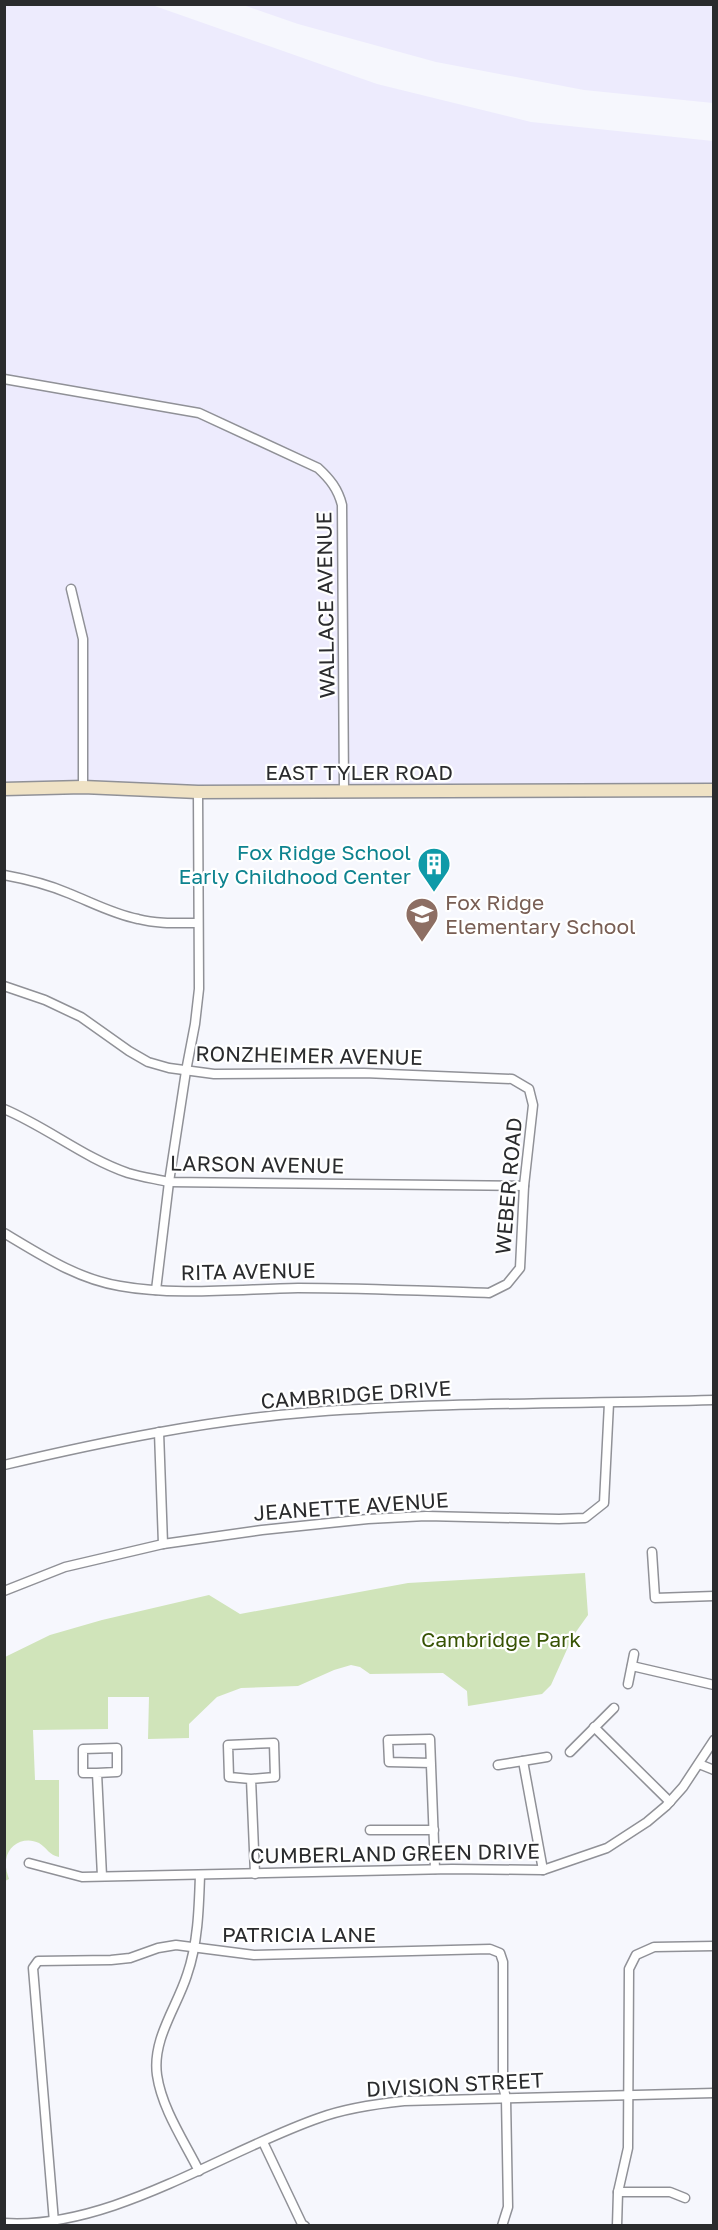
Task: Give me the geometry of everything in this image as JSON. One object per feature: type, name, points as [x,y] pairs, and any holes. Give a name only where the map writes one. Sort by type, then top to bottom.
[{"type":"street","name":"WALLACE AVENUE","points":[[4,379],[199,413],[318,468],[331,480],[338,491],[342,505],[344,791]]},
{"type":"street","points":[[70,589],[83,639],[83,787]]},
{"type":"street","name":"EAST TYLER ROAD","points":[[4,789],[83,787],[198,792],[714,790]]},
{"type":"street","points":[[156,1290],[169,1182],[199,989],[198,792]]},
{"type":"street","points":[[4,875],[66,892],[138,919],[163,923],[198,923]]},
{"type":"street","name":"RONZHEIMER AVENUE","points":[[4,986],[45,999],[81,1017],[148,1062],[186,1071],[214,1074],[363,1073],[512,1080],[524,1086]]},
{"type":"street","name":"WEBER ROAD","points":[[502,1286],[507,1284],[520,1268],[533,1105],[530,1089],[524,1086]]},
{"type":"street","name":"LARSON AVENUE","points":[[4,1109],[28,1119],[129,1173],[169,1182],[525,1186]]},
{"type":"street","name":"RITA AVENUE","points":[[4,1233],[42,1256],[88,1278],[119,1286],[156,1290],[314,1288],[489,1293],[502,1286]]},
{"type":"street","name":"CAMBRIDGE DRIVE","points":[[4,1465],[159,1432],[268,1417],[353,1409],[714,1400]]},
{"type":"street","name":"JEANETTE AVENUE","points":[[4,1591],[65,1567],[163,1544],[262,1530],[368,1519],[426,1516],[585,1518],[604,1503],[609,1403]]},
{"type":"street","points":[[159,1432],[163,1544]]},
{"type":"street","points":[[652,1552],[655,1598],[714,1596]]},
{"type":"street","points":[[628,1684],[634,1654]]},
{"type":"street","points":[[632,1666],[714,1685]]},
{"type":"street","points":[[570,1752],[614,1708]]},
{"type":"street","points":[[594,1727],[670,1802]]},
{"type":"street","points":[[431,1763],[389,1762],[388,1740],[430,1739],[434,1830],[435,1869]]},
{"type":"street","name":"CUMBERLAND GREEN DRIVE","points":[[28,1863],[82,1877],[435,1869],[543,1870],[607,1848],[647,1822],[670,1802],[699,1764],[711,1753],[714,1740]]},
{"type":"street","points":[[274,1743],[275,1777],[251,1779],[229,1777],[228,1745],[274,1743]]},
{"type":"street","points":[[117,1748],[117,1772],[97,1773],[83,1773],[83,1749],[117,1748]]},
{"type":"street","points":[[498,1765],[547,1757]]},
{"type":"street","points":[[523,1761],[543,1870]]},
{"type":"street","points":[[699,1764],[714,1770]]},
{"type":"street","points":[[97,1773],[102,1876]]},
{"type":"street","points":[[251,1779],[255,1874]]},
{"type":"street","points":[[370,1830],[434,1830]]},
{"type":"street","points":[[199,2171],[162,2098],[157,2073],[158,2057],[168,2019],[187,1976],[194,1949],[200,1875]]},
{"type":"street","name":"PATRICIA LANE","points":[[54,2222],[33,1968],[38,1961],[130,1958],[158,1948],[176,1945],[254,1955],[489,1949],[500,1953],[503,1962],[503,2086],[506,2098]]},
{"type":"street","points":[[617,2226],[618,2192],[627,2148],[629,1969],[636,1955],[654,1947],[714,1947]]},
{"type":"street","name":"DIVISION STREET","points":[[4,2223],[54,2222],[82,2217],[123,2205],[319,2118],[361,2107],[404,2101],[714,2093]]},
{"type":"street","points":[[502,2226],[508,2207],[506,2098]]},
{"type":"street","points":[[263,2142],[304,2226]]},
{"type":"street","points":[[618,2192],[670,2192],[685,2198]]},
{"type":"shaded area","points":[[4,5],[152,5],[377,84],[531,122],[713,141],[713,785],[5,788]]},
{"type":"shaded area","points":[[243,5],[713,5],[713,103],[584,90],[436,62],[298,24]]},
{"type":"green space","name":"Cambridge Park","points":[[585,1573],[588,1615],[573,1636],[551,1685],[542,1694],[468,1706],[467,1691],[443,1673],[370,1674],[360,1667],[351,1665],[298,1686],[241,1688],[217,1697],[189,1724],[189,1738],[148,1739],[149,1697],[108,1697],[108,1729],[33,1730],[35,1780],[59,1780],[59,1857],[34,1841],[18,1843],[7,1854],[6,1865],[9,1879],[5,1881],[5,1657],[50,1635],[102,1620],[209,1595],[240,1614],[408,1583]]},
{"type":"place","name":"Fox Ridge School Early Childhood Center","points":[[434,893]]},
{"type":"place","name":"Fox Ridge Elementary School","points":[[422,943]]}]
